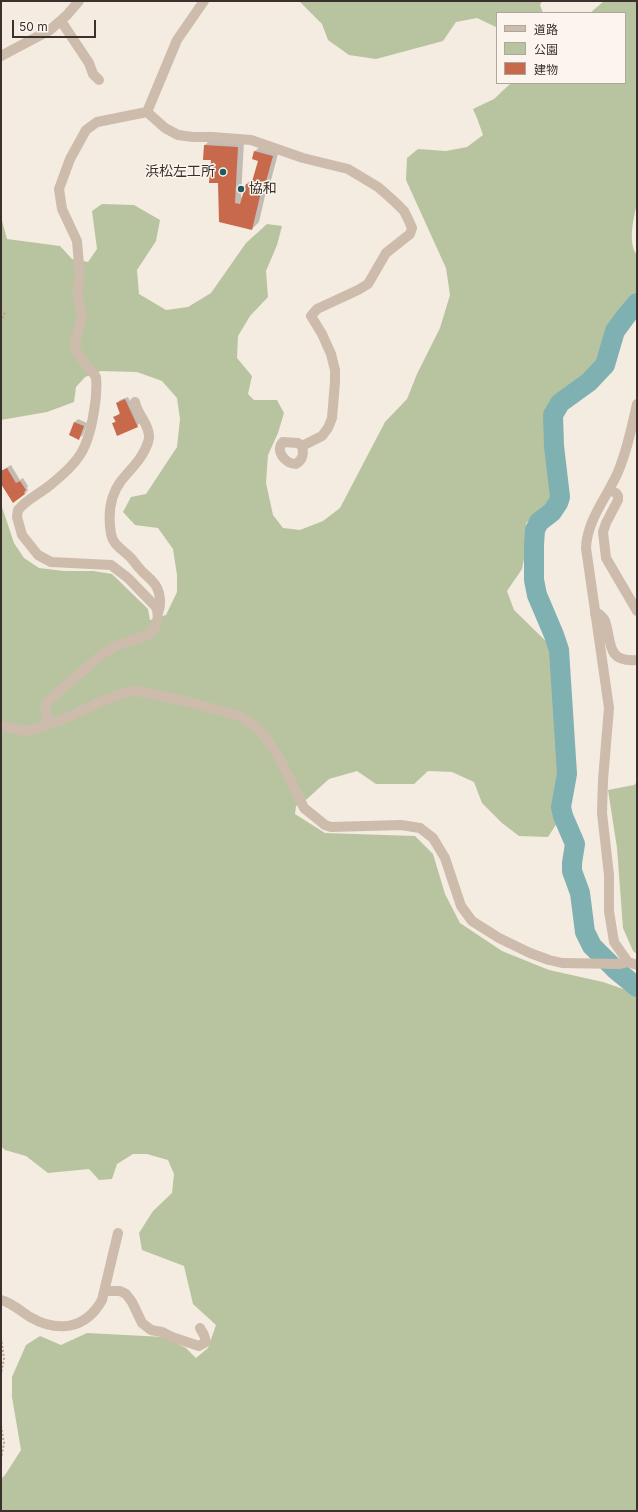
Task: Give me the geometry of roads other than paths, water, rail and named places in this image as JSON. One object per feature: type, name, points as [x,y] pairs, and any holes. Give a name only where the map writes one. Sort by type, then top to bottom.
[{"type":"street","points":[[1,56],[50,30],[61,21],[79,1]]},
{"type":"street","points":[[147,112],[177,40],[204,1]]},
{"type":"street","points":[[61,21],[89,63],[93,74],[99,80]]},
{"type":"street","points":[[147,112],[165,128],[178,136],[251,140],[297,156],[348,169],[378,186],[404,211],[409,221],[412,228],[410,234],[386,253],[368,284],[317,309],[311,316],[322,334],[331,354],[336,382],[332,418],[328,428],[322,436],[302,446]]},
{"type":"street","points":[[49,723],[45,709],[45,705],[48,701],[102,654],[116,646],[148,635],[156,626],[158,620],[156,606],[128,578],[111,565],[51,562],[38,555],[22,535],[17,517],[18,510],[22,505],[67,472],[85,449],[90,434],[95,406],[96,377],[76,352],[75,342],[82,317],[77,292],[80,276],[77,241],[62,209],[59,189],[70,159],[86,130],[97,122],[147,112]]},
{"type":"street","points":[[135,402],[147,428],[149,436],[148,444],[139,460],[120,482],[110,504],[109,518],[112,536],[116,545],[130,557],[140,570],[154,583],[158,591],[161,607],[158,613]]},
{"type":"street","points":[[633,964],[614,942],[609,911],[609,875],[602,813],[609,708],[586,556],[586,539],[589,528],[618,472],[625,452],[637,404]]},
{"type":"street","points":[[609,490],[616,493],[618,500],[606,522],[603,532],[606,558],[637,611]]},
{"type":"street","points":[[594,614],[599,614],[605,620],[611,649],[620,658],[637,660]]},
{"type":"street","points":[[1,726],[26,731],[35,729],[66,718],[102,701],[127,692],[136,691],[189,702],[240,716],[257,728],[268,741],[279,757],[304,808],[325,824],[331,827],[401,825],[420,828],[433,838],[445,858],[461,906],[472,921],[499,938],[530,953],[549,960],[570,963],[633,964]]},
{"type":"street","points":[[1,1300],[12,1304],[43,1323],[55,1326],[75,1325],[90,1316],[96,1309],[105,1291],[118,1233]]},
{"type":"street","points":[[105,1291],[120,1291],[126,1294],[132,1302],[142,1323],[151,1330],[162,1332],[199,1346],[206,1342],[200,1328]]},
{"type":"waterway","points":[[637,303],[615,331],[605,365],[589,382],[560,403],[553,415],[554,446],[560,497],[552,512],[539,522],[535,530],[534,545],[534,580],[537,595],[559,650],[567,774],[561,807],[563,816],[575,844],[572,871],[580,893],[585,932],[592,946],[616,970],[637,987]]},
{"type":"place","name":"浜松左工所","points":[[223,172]]},
{"type":"place","name":"協和","points":[[241,189]]}]
